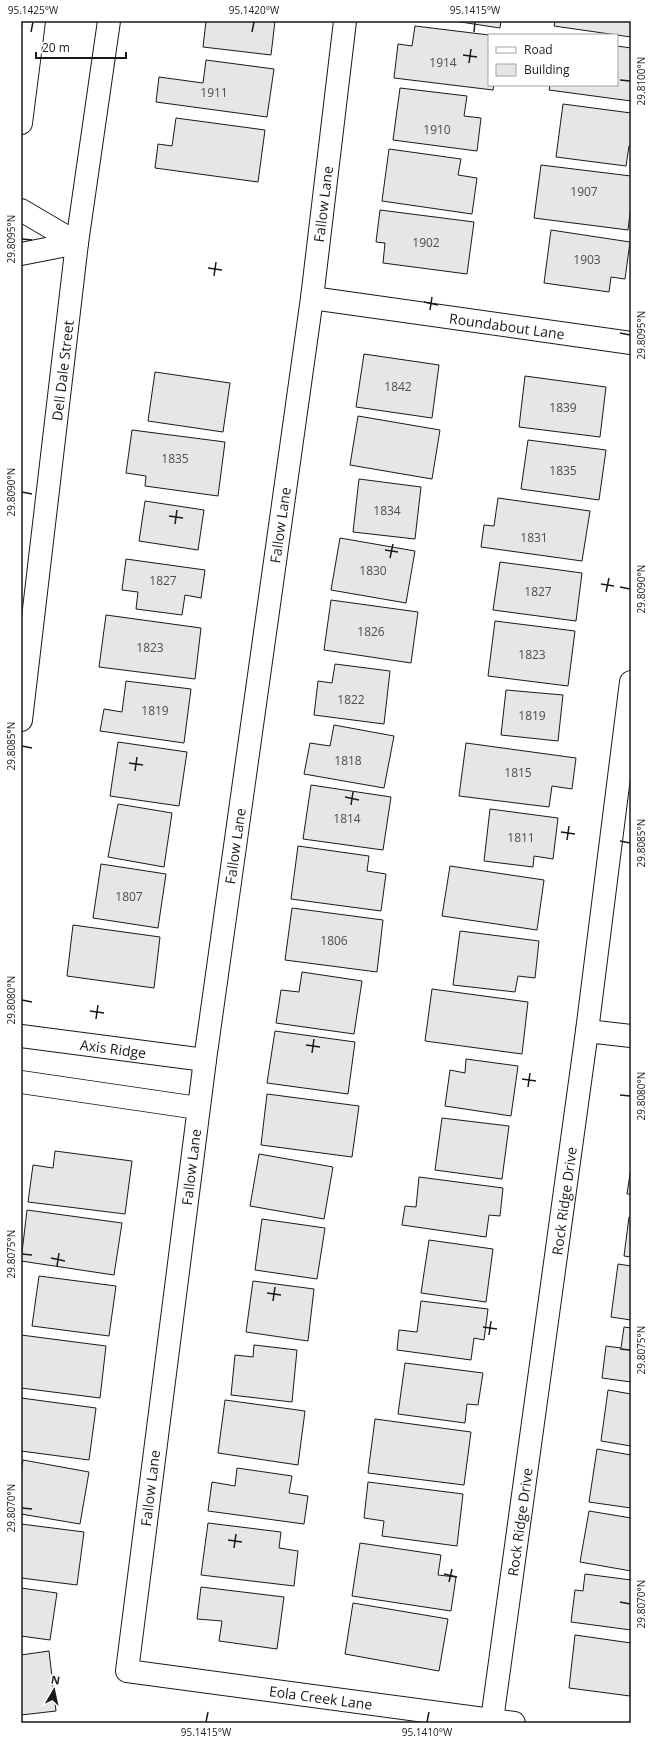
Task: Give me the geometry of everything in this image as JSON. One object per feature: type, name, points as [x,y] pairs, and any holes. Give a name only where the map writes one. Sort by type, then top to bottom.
[{"type":"street","points":[[21,123],[34,21]]},
{"type":"street","name":"Dell Dale Street","points":[[21,720],[77,243],[109,21]]},
{"type":"street","name":"Fallow Lane","points":[[127,1671],[198,1108],[312,298],[345,21]]},
{"type":"street","points":[[21,210],[77,243]]},
{"type":"street","points":[[21,254],[77,243]]},
{"type":"street","name":"Roundabout Lane","points":[[312,298],[631,343]]},
{"type":"street","name":"Rock Ridge Drive","points":[[492,1720],[587,1031],[631,682]]},
{"type":"street","points":[[587,1031],[631,1036]]},
{"type":"street","name":"Axis Ridge","points":[[21,1036],[205,1060]]},
{"type":"street","points":[[21,1082],[198,1108]]},
{"type":"street","name":"Eola Creek Lane","points":[[127,1671],[514,1723]]},
{"type":"building","points":[[206,21],[275,21],[271,55],[203,47]]},
{"type":"building","points":[[454,21],[501,21],[500,28]]},
{"type":"building","points":[[555,21],[631,21],[631,37],[618,34],[554,26]]},
{"type":"building","points":[[415,26],[488,35],[488,86],[494,86],[493,90],[394,78],[398,44],[412,46]]},
{"type":"building","points":[[618,46],[631,48],[631,101],[549,90],[550,86],[618,86]]},
{"type":"building","points":[[206,60],[274,69],[267,117],[156,102],[159,77],[203,83]]},
{"type":"building","points":[[400,88],[467,96],[464,116],[481,118],[477,151],[393,140]]},
{"type":"building","points":[[563,104],[631,113],[631,146],[629,146],[626,166],[556,157]]},
{"type":"building","points":[[176,118],[265,130],[258,182],[155,168],[158,144],[172,146]]},
{"type":"building","points":[[389,149],[461,159],[458,175],[477,178],[472,214],[382,201]]},
{"type":"building","points":[[541,165],[631,176],[631,205],[628,230],[534,218]]},
{"type":"building","points":[[380,210],[474,222],[467,274],[383,263],[385,243],[376,242]]},
{"type":"building","points":[[551,230],[630,242],[625,279],[611,277],[609,292],[544,283]]},
{"type":"building","points":[[364,354],[439,365],[432,418],[356,407]]},
{"type":"building","points":[[155,372],[230,383],[223,432],[148,421]]},
{"type":"building","points":[[525,376],[606,387],[600,437],[519,427]]},
{"type":"building","points":[[358,416],[440,430],[432,479],[350,465]]},
{"type":"building","points":[[132,430],[225,442],[218,496],[145,486],[146,476],[126,473]]},
{"type":"building","points":[[528,440],[606,450],[599,500],[521,489]]},
{"type":"building","points":[[359,479],[421,487],[415,539],[353,532]]},
{"type":"building","points":[[498,498],[590,511],[582,561],[481,547],[484,525],[494,526]]},
{"type":"building","points":[[145,501],[204,510],[198,550],[139,541]]},
{"type":"building","points":[[340,538],[415,551],[406,603],[331,590]]},
{"type":"building","points":[[126,559],[205,570],[201,598],[185,595],[182,615],[136,609],[138,592],[122,590]]},
{"type":"building","points":[[500,562],[582,573],[576,621],[493,610]]},
{"type":"building","points":[[331,600],[418,612],[411,663],[324,650]]},
{"type":"building","points":[[106,615],[201,628],[195,679],[99,667]]},
{"type":"building","points":[[495,621],[575,631],[568,686],[488,676]]},
{"type":"building","points":[[335,664],[390,671],[384,724],[314,715],[318,681],[332,683]]},
{"type":"building","points":[[126,681],[191,689],[184,743],[100,731],[104,709],[122,712]]},
{"type":"building","points":[[506,690],[563,695],[558,741],[501,735]]},
{"type":"building","points":[[334,725],[394,736],[384,788],[304,774],[310,743],[330,746]]},
{"type":"building","points":[[118,742],[187,752],[179,806],[110,796]]},
{"type":"building","points":[[466,743],[576,758],[572,789],[552,786],[549,807],[459,796]]},
{"type":"building","points":[[311,785],[391,797],[383,850],[303,839]]},
{"type":"building","points":[[118,804],[172,813],[164,867],[108,857]]},
{"type":"building","points":[[490,809],[558,818],[553,859],[534,856],[533,867],[484,861]]},
{"type":"building","points":[[298,846],[369,856],[367,871],[386,874],[381,911],[291,899]]},
{"type":"building","points":[[101,864],[166,874],[158,928],[93,918]]},
{"type":"building","points":[[450,866],[544,880],[537,930],[442,916]]},
{"type":"building","points":[[292,908],[383,920],[377,972],[285,960]]},
{"type":"building","points":[[73,925],[160,937],[154,988],[67,976]]},
{"type":"building","points":[[460,931],[539,941],[535,978],[518,976],[515,992],[453,985]]},
{"type":"building","points":[[302,972],[362,981],[354,1034],[276,1023],[281,990],[299,992]]},
{"type":"building","points":[[432,989],[528,1002],[522,1054],[425,1041]]},
{"type":"building","points":[[275,1031],[355,1042],[348,1094],[267,1083]]},
{"type":"building","points":[[466,1059],[518,1066],[511,1116],[445,1106],[450,1070],[465,1073]]},
{"type":"building","points":[[267,1094],[359,1106],[352,1157],[261,1145]]},
{"type":"building","points":[[442,1118],[509,1126],[502,1179],[435,1170]]},
{"type":"building","points":[[55,1151],[132,1161],[125,1214],[28,1202],[33,1165],[53,1168]]},
{"type":"building","points":[[259,1154],[333,1167],[324,1219],[250,1206]]},
{"type":"building","points":[[631,1167],[631,1194],[627,1194]]},
{"type":"building","points":[[419,1177],[503,1188],[500,1216],[489,1215],[486,1237],[402,1225],[405,1206],[416,1207]]},
{"type":"building","points":[[27,1210],[122,1223],[114,1275],[21,1261]]},
{"type":"building","points":[[629,1217],[631,1217],[631,1257],[624,1256]]},
{"type":"building","points":[[262,1219],[325,1228],[317,1279],[255,1270]]},
{"type":"building","points":[[429,1240],[493,1249],[486,1302],[421,1293]]},
{"type":"building","points":[[618,1264],[631,1266],[631,1320],[611,1317]]},
{"type":"building","points":[[39,1276],[116,1286],[109,1336],[32,1326]]},
{"type":"building","points":[[253,1281],[314,1289],[308,1341],[246,1332]]},
{"type":"building","points":[[421,1301],[488,1309],[484,1340],[474,1338],[471,1360],[397,1350],[399,1330],[417,1332]]},
{"type":"building","points":[[624,1327],[631,1328],[631,1382],[602,1378],[606,1346],[621,1348]]},
{"type":"building","points":[[21,1335],[106,1346],[100,1398],[21,1388]]},
{"type":"building","points":[[254,1345],[297,1350],[292,1402],[231,1395],[235,1355],[253,1357]]},
{"type":"building","points":[[405,1363],[483,1373],[478,1405],[467,1404],[465,1423],[398,1414]]},
{"type":"building","points":[[608,1390],[631,1394],[631,1446],[601,1441]]},
{"type":"building","points":[[21,1398],[96,1408],[89,1460],[21,1451]]},
{"type":"building","points":[[225,1400],[305,1411],[298,1465],[218,1453]]},
{"type":"building","points":[[375,1419],[471,1432],[464,1485],[368,1473]]},
{"type":"building","points":[[597,1449],[631,1455],[631,1508],[589,1502]]},
{"type":"building","points":[[23,1460],[89,1472],[80,1524],[21,1514],[21,1472]]},
{"type":"building","points":[[237,1468],[292,1476],[289,1493],[308,1496],[304,1524],[208,1511],[212,1482],[235,1486]]},
{"type":"building","points":[[368,1482],[463,1494],[457,1546],[382,1536],[384,1521],[364,1518]]},
{"type":"building","points":[[589,1511],[631,1518],[631,1571],[580,1562]]},
{"type":"building","points":[[208,1523],[281,1532],[279,1548],[298,1551],[294,1586],[201,1575]]},
{"type":"building","points":[[21,1524],[84,1532],[77,1585],[21,1578]]},
{"type":"building","points":[[360,1543],[441,1555],[438,1575],[456,1577],[451,1611],[352,1596]]},
{"type":"building","points":[[585,1574],[631,1580],[631,1630],[571,1622],[575,1590],[583,1591]]},
{"type":"building","points":[[201,1587],[284,1597],[277,1649],[219,1641],[222,1621],[197,1619]]},
{"type":"building","points":[[21,1588],[57,1593],[50,1640],[21,1636]]},
{"type":"building","points":[[353,1603],[448,1619],[439,1671],[345,1654]]},
{"type":"building","points":[[575,1635],[631,1643],[630,1696],[569,1688]]},
{"type":"building","points":[[49,1651],[56,1711],[21,1715],[21,1655]]}]
